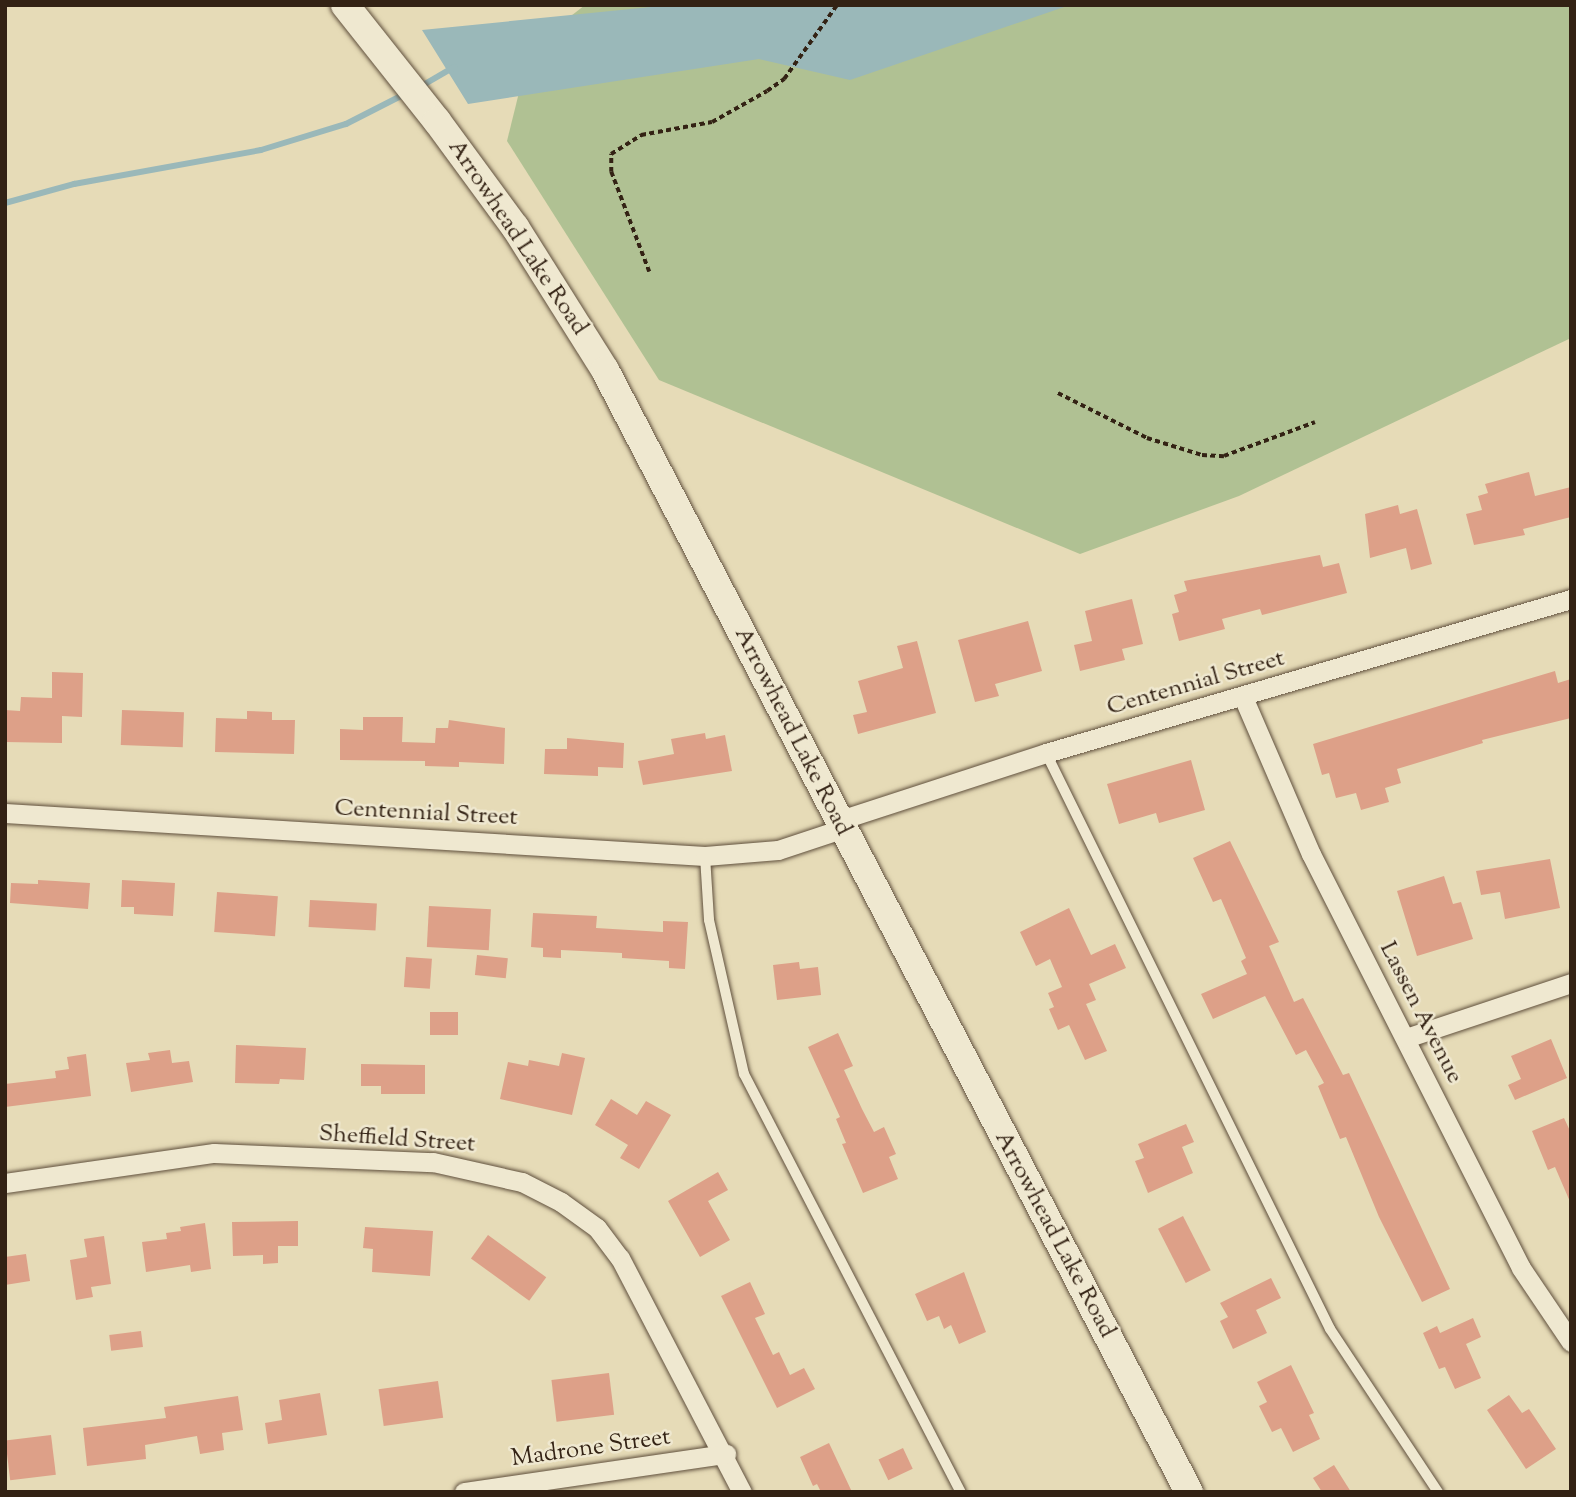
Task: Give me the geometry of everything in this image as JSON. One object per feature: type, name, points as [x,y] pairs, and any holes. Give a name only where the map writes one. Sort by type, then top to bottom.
[{"type":"main road","name":"Arrowhead Lake Road","points":[[345,5],[437,121],[514,227],[605,370],[839,825],[1189,1492]]},
{"type":"street","name":"Centennial Street","points":[[5,813],[705,856],[778,850],[839,825],[1046,753],[1571,599]]},
{"type":"street","name":"Lassen Avenue","points":[[1243,697],[1311,854],[1521,1268],[1571,1342]]},
{"type":"street","points":[[1406,1038],[1571,983]]},
{"type":"street","name":"Sheffield Street","points":[[5,1183],[214,1153],[433,1162],[479,1169],[522,1182],[561,1202],[597,1228],[620,1258],[726,1454],[742,1492]]},
{"type":"street","name":"Madrone Street","points":[[464,1492],[726,1454]]},
{"type":"lane","points":[[1046,753],[1330,1329],[1438,1492]]},
{"type":"lane","points":[[705,856],[709,920],[744,1074],[961,1492]]},
{"type":"path","points":[[649,272],[611,172],[611,154],[640,135],[712,122],[767,91],[784,79],[837,5]]},
{"type":"path","points":[[1058,393],[1147,438],[1202,455],[1224,456],[1275,433],[1315,422]]},
{"type":"green space","points":[[585,5],[1571,5],[1571,338],[1239,496],[1080,554],[659,380],[507,141],[530,48]]},
{"type":"water","points":[[671,5],[1070,5],[850,80],[759,59],[468,104],[422,30]]},
{"type":"building","points":[[1529,472],[1535,496],[1571,487],[1571,517],[1523,529],[1525,535],[1474,545],[1466,514],[1482,510],[1478,496],[1488,493],[1485,484]]},
{"type":"building","points":[[1398,505],[1400,514],[1417,509],[1432,564],[1411,570],[1406,548],[1370,558],[1365,514]]},
{"type":"building","points":[[1320,555],[1323,567],[1339,563],[1347,593],[1262,615],[1260,609],[1222,619],[1225,629],[1179,641],[1172,614],[1179,612],[1174,595],[1187,591],[1184,581]]},
{"type":"building","points":[[1132,599],[1143,644],[1122,649],[1125,660],[1080,671],[1074,645],[1092,641],[1085,611]]},
{"type":"building","points":[[1028,621],[1042,671],[995,684],[999,696],[975,702],[958,640]]},
{"type":"building","points":[[917,641],[936,713],[858,734],[853,715],[867,712],[858,681],[903,668],[897,646]]},
{"type":"building","points":[[1555,671],[1558,683],[1571,679],[1571,718],[1482,740],[1483,743],[1397,769],[1401,783],[1385,788],[1389,802],[1361,810],[1356,793],[1336,798],[1329,773],[1322,775],[1313,744]]},
{"type":"building","points":[[52,672],[83,673],[82,717],[62,716],[62,743],[5,742],[5,710],[20,711],[21,697],[52,698]]},
{"type":"building","points":[[122,710],[184,712],[183,747],[121,745]]},
{"type":"building","points":[[247,711],[272,712],[272,720],[295,720],[294,754],[215,752],[216,718],[247,719]]},
{"type":"building","points":[[363,717],[403,717],[402,742],[435,743],[436,728],[448,728],[449,720],[505,728],[504,764],[459,762],[459,767],[425,766],[425,761],[340,760],[340,729],[363,730]]},
{"type":"building","points":[[705,733],[706,739],[725,735],[732,771],[643,785],[638,761],[674,754],[671,739]]},
{"type":"building","points":[[567,738],[624,743],[623,768],[598,767],[598,776],[544,774],[545,749],[567,749]]},
{"type":"building","points":[[1191,760],[1205,810],[1159,823],[1156,813],[1119,824],[1107,784]]},
{"type":"building","points":[[1230,841],[1279,942],[1269,946],[1294,1002],[1303,998],[1343,1075],[1349,1073],[1450,1289],[1422,1302],[1379,1217],[1346,1137],[1340,1139],[1318,1086],[1324,1083],[1306,1050],[1296,1055],[1265,996],[1213,1019],[1201,994],[1247,974],[1241,961],[1246,958],[1221,899],[1213,902],[1193,858]]},
{"type":"building","points":[[1550,859],[1560,908],[1505,919],[1500,892],[1481,895],[1476,871]]},
{"type":"building","points":[[1444,876],[1453,904],[1461,902],[1473,939],[1417,956],[1397,891]]},
{"type":"building","points":[[38,880],[90,883],[88,909],[10,903],[11,883],[38,884]]},
{"type":"building","points":[[122,880],[175,883],[173,916],[134,914],[134,907],[121,907]]},
{"type":"building","points":[[217,892],[278,896],[275,936],[214,932]]},
{"type":"building","points":[[310,900],[377,904],[375,930],[309,927]]},
{"type":"building","points":[[429,906],[491,909],[489,950],[427,947]]},
{"type":"building","points":[[1069,908],[1091,955],[1115,944],[1126,968],[1089,984],[1096,1000],[1086,1004],[1107,1051],[1085,1060],[1069,1025],[1058,1030],[1049,1009],[1054,1007],[1048,993],[1062,987],[1050,959],[1036,966],[1020,932]]},
{"type":"building","points":[[533,913],[597,916],[596,928],[663,932],[663,921],[688,922],[685,969],[669,968],[669,961],[622,958],[622,953],[561,950],[561,958],[543,957],[543,948],[531,947]]},
{"type":"building","points":[[477,955],[508,958],[506,978],[475,975]]},
{"type":"building","points":[[406,957],[432,959],[430,989],[404,987]]},
{"type":"building","points":[[799,962],[800,969],[818,967],[821,995],[777,1000],[773,965]]},
{"type":"building","points":[[430,1012],[458,1012],[458,1035],[430,1035]]},
{"type":"building","points":[[838,1033],[853,1066],[844,1070],[862,1109],[874,1132],[884,1127],[896,1154],[889,1157],[898,1179],[863,1193],[842,1144],[846,1143],[836,1119],[840,1117],[808,1047]]},
{"type":"building","points":[[1551,1039],[1567,1078],[1515,1100],[1508,1085],[1521,1079],[1511,1056]]},
{"type":"building","points":[[236,1045],[306,1048],[304,1080],[280,1079],[279,1084],[235,1083]]},
{"type":"building","points":[[170,1050],[172,1063],[189,1061],[193,1082],[131,1092],[126,1063],[150,1060],[148,1053]]},
{"type":"building","points":[[562,1053],[585,1058],[572,1115],[500,1099],[508,1062],[528,1066],[529,1060],[559,1066]]},
{"type":"building","points":[[86,1054],[91,1096],[5,1107],[5,1084],[56,1078],[55,1071],[69,1069],[67,1057]]},
{"type":"building","points":[[361,1064],[425,1065],[425,1094],[381,1094],[381,1086],[361,1086]]},
{"type":"building","points":[[611,1099],[637,1115],[646,1101],[671,1115],[639,1169],[620,1158],[628,1145],[595,1125]]},
{"type":"building","points":[[1564,1118],[1571,1133],[1571,1204],[1555,1167],[1548,1170],[1532,1131]]},
{"type":"building","points":[[1186,1124],[1194,1142],[1182,1147],[1193,1173],[1148,1193],[1135,1161],[1144,1158],[1138,1144]]},
{"type":"building","points":[[718,1172],[728,1190],[708,1201],[730,1240],[700,1257],[668,1201]]},
{"type":"building","points":[[1183,1216],[1211,1270],[1186,1283],[1158,1229]]},
{"type":"building","points":[[298,1221],[298,1246],[278,1246],[278,1263],[263,1264],[263,1255],[233,1256],[232,1222]]},
{"type":"building","points":[[205,1223],[211,1269],[191,1272],[190,1265],[146,1272],[142,1242],[167,1239],[166,1233],[181,1231],[180,1227]]},
{"type":"building","points":[[365,1227],[433,1231],[430,1276],[372,1272],[373,1249],[363,1248]]},
{"type":"building","points":[[488,1235],[546,1277],[529,1301],[471,1258]]},
{"type":"building","points":[[104,1236],[111,1284],[91,1287],[93,1297],[76,1300],[70,1260],[87,1257],[84,1239]]},
{"type":"building","points":[[26,1254],[30,1281],[5,1285],[5,1257]]},
{"type":"building","points":[[964,1272],[986,1332],[959,1344],[951,1325],[944,1329],[939,1316],[927,1321],[915,1294]]},
{"type":"building","points":[[1271,1278],[1281,1298],[1256,1310],[1267,1333],[1233,1349],[1220,1321],[1228,1317],[1220,1303]]},
{"type":"building","points":[[750,1282],[765,1314],[755,1318],[773,1355],[779,1352],[790,1375],[804,1368],[815,1389],[777,1408],[721,1296]]},
{"type":"building","points":[[1473,1318],[1481,1337],[1466,1344],[1481,1378],[1455,1389],[1445,1367],[1439,1369],[1423,1333],[1437,1326],[1440,1333]]},
{"type":"building","points":[[141,1331],[143,1347],[111,1351],[109,1335]]},
{"type":"building","points":[[1291,1365],[1314,1413],[1309,1415],[1320,1439],[1293,1452],[1281,1428],[1272,1432],[1259,1406],[1267,1402],[1257,1382]]},
{"type":"building","points":[[609,1373],[614,1415],[557,1422],[551,1380]]},
{"type":"building","points":[[438,1381],[443,1418],[384,1426],[379,1389]]},
{"type":"building","points":[[320,1393],[327,1435],[268,1444],[265,1423],[282,1420],[279,1400]]},
{"type":"building","points":[[1509,1395],[1522,1413],[1529,1409],[1556,1449],[1526,1469],[1487,1410]]},
{"type":"building","points":[[238,1396],[243,1430],[222,1433],[224,1450],[200,1454],[197,1436],[145,1445],[146,1459],[87,1466],[83,1428],[166,1418],[164,1407]]},
{"type":"building","points":[[51,1435],[56,1475],[10,1480],[5,1441]]},
{"type":"building","points":[[829,1443],[852,1492],[821,1492],[817,1484],[813,1486],[800,1457]]},
{"type":"building","points":[[903,1448],[913,1469],[888,1480],[879,1459]]},
{"type":"building","points":[[1334,1465],[1351,1492],[1322,1492],[1313,1478]]},
{"type":"waterway","points":[[418,88],[454,67]]},
{"type":"waterway","points":[[5,203],[74,184],[261,150],[346,124],[405,94]]}]
